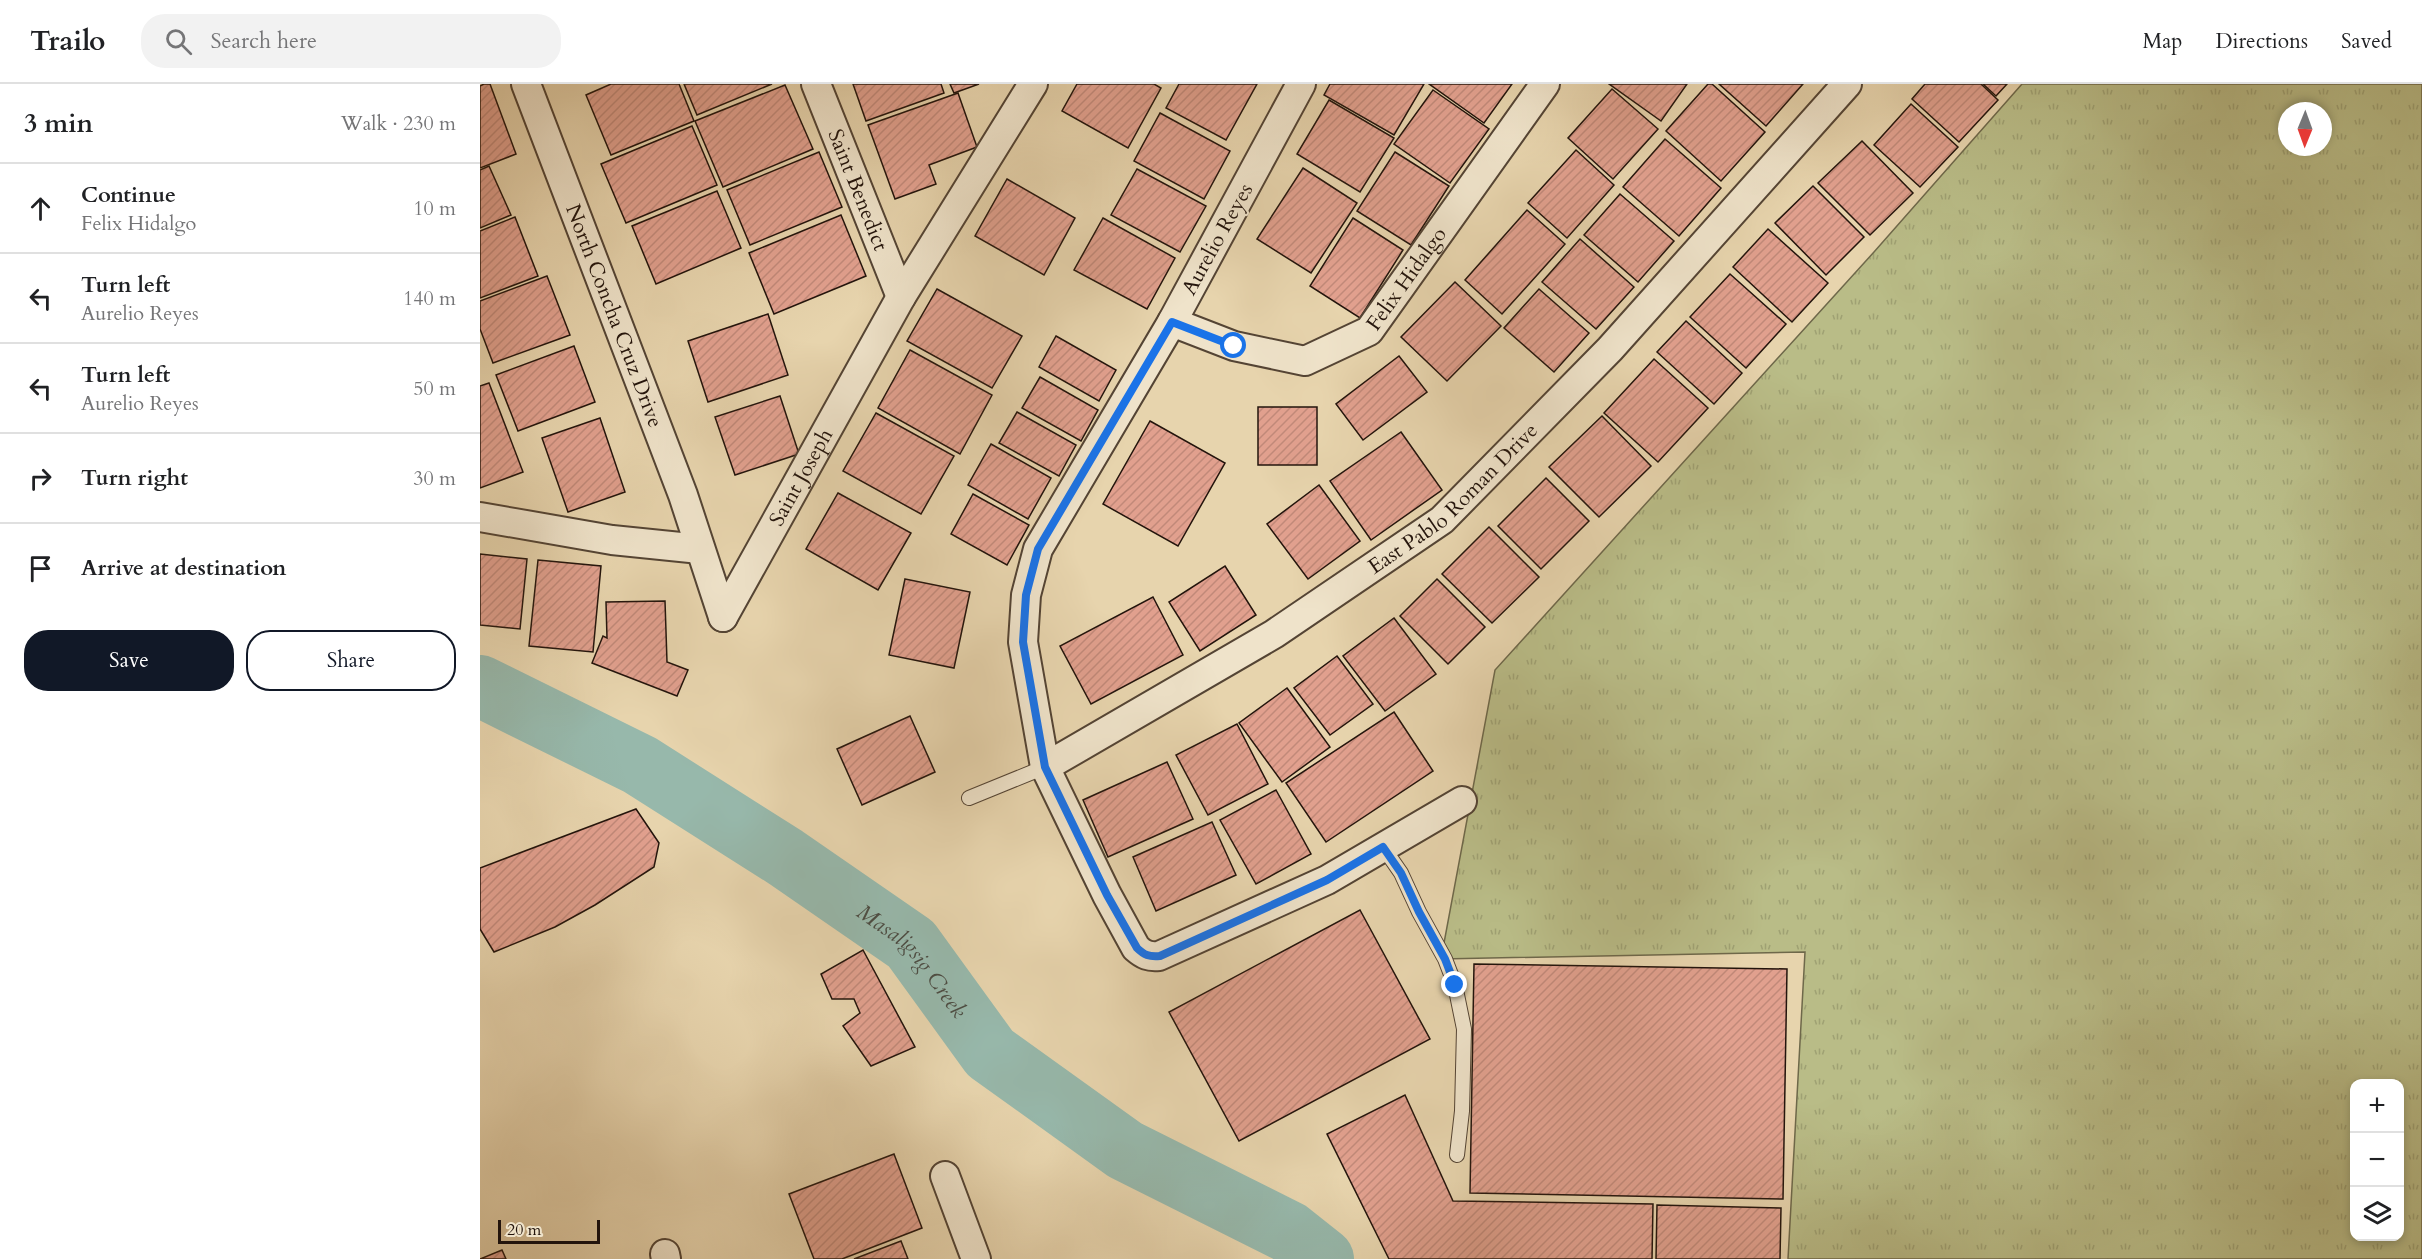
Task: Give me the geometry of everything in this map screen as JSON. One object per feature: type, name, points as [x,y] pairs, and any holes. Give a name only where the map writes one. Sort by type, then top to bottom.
[{"type":"street","name":"North Concha Cruz Drive","points":[[526,84],[683,495],[700,549]]},
{"type":"street","name":"Saint Benedict","points":[[816,84],[902,297]]},
{"type":"street","name":"Saint Joseph","points":[[700,549],[723,617],[902,297],[1033,84]]},
{"type":"street","name":"Aurelio Reyes","points":[[1301,84],[1172,322],[1038,549],[1026,595],[1023,642],[1045,767],[1112,904],[1137,948],[1142,954],[1150,957],[1160,956],[1327,880],[1462,801]]},
{"type":"street","name":"Felix Hidalgo","points":[[1172,322],[1234,346],[1305,361],[1369,331],[1545,84]]},
{"type":"street","name":"East Pablo Roman Drive","points":[[1045,767],[1274,634],[1442,520],[1610,349],[1847,84]]},
{"type":"street","points":[[480,517],[612,540],[700,549]]},
{"type":"street","points":[[945,1176],[976,1259]]},
{"type":"lane","name":"East Pablo Roman Drive","points":[[969,798],[1045,767]]},
{"type":"lane","points":[[1383,847],[1401,873],[1445,959],[1455,985],[1464,1029],[1462,1111],[1458,1155]]},
{"type":"green space","points":[[2022,84],[2422,84],[2422,1259],[1788,1259],[1805,952],[1441,959],[1495,670],[1874,252]]},
{"type":"building","points":[[490,84],[516,154],[480,168],[480,86]]},
{"type":"building","points":[[611,84],[679,84],[694,121],[611,155],[586,95]]},
{"type":"building","points":[[684,84],[772,84],[697,115]]},
{"type":"building","points":[[853,84],[941,84],[944,93],[866,121]]},
{"type":"building","points":[[950,84],[979,84],[954,93]]},
{"type":"building","points":[[1077,84],[1154,84],[1161,88],[1128,148],[1062,111]]},
{"type":"building","points":[[1179,84],[1257,84],[1226,140],[1166,108]]},
{"type":"building","points":[[1330,84],[1424,84],[1394,135],[1324,95]]},
{"type":"building","points":[[1429,84],[1512,84],[1484,123]]},
{"type":"building","points":[[1609,84],[1687,84],[1661,121]]},
{"type":"building","points":[[1708,84],[1712,84],[1765,132],[1721,181],[1666,131]]},
{"type":"building","points":[[1719,84],[1803,84],[1766,126]]},
{"type":"building","points":[[1925,84],[1981,84],[1998,100],[1959,142],[1912,99]]},
{"type":"building","points":[[1983,84],[2007,84],[1996,96]]},
{"type":"building","points":[[785,85],[813,149],[723,187],[695,121]]},
{"type":"building","points":[[1612,89],[1658,129],[1613,179],[1568,138]]},
{"type":"building","points":[[1433,90],[1489,129],[1450,183],[1394,144]]},
{"type":"building","points":[[958,93],[977,147],[929,165],[936,184],[895,199],[868,125]]},
{"type":"building","points":[[1329,100],[1394,138],[1360,192],[1297,154]]},
{"type":"building","points":[[1911,104],[1958,147],[1920,187],[1874,145]]},
{"type":"building","points":[[1160,113],[1230,151],[1204,199],[1134,161]]},
{"type":"building","points":[[692,126],[717,185],[626,223],[601,164]]},
{"type":"building","points":[[1665,139],[1721,188],[1679,236],[1623,187]]},
{"type":"building","points":[[1862,141],[1913,193],[1870,235],[1818,183]]},
{"type":"building","points":[[1576,150],[1614,185],[1567,238],[1528,203]]},
{"type":"building","points":[[819,152],[842,207],[750,245],[727,190]]},
{"type":"building","points":[[1395,152],[1449,186],[1411,245],[1357,211]]},
{"type":"building","points":[[489,166],[511,215],[480,228],[480,170]]},
{"type":"building","points":[[1303,168],[1357,203],[1311,273],[1257,239]]},
{"type":"building","points":[[1137,169],[1206,206],[1180,252],[1111,215]]},
{"type":"building","points":[[1007,179],[1075,218],[1044,275],[975,236]]},
{"type":"building","points":[[1813,186],[1864,237],[1826,275],[1775,223]]},
{"type":"building","points":[[717,191],[741,248],[656,284],[632,226]]},
{"type":"building","points":[[1620,194],[1674,241],[1638,282],[1584,235]]},
{"type":"building","points":[[1527,210],[1565,244],[1502,314],[1465,280]]},
{"type":"building","points":[[841,215],[866,276],[774,314],[749,253]]},
{"type":"building","points":[[515,217],[538,276],[480,298],[480,231]]},
{"type":"building","points":[[1103,218],[1175,258],[1147,309],[1074,270]]},
{"type":"building","points":[[1353,218],[1403,250],[1360,318],[1310,286]]},
{"type":"building","points":[[1768,229],[1828,283],[1792,322],[1733,267]]},
{"type":"building","points":[[1580,239],[1634,287],[1596,329],[1542,282]]},
{"type":"building","points":[[1730,274],[1786,324],[1746,368],[1690,317]]},
{"type":"building","points":[[547,276],[570,335],[493,363],[480,329],[480,301]]},
{"type":"building","points":[[1455,282],[1501,326],[1447,381],[1401,337]]},
{"type":"building","points":[[937,289],[1022,336],[992,388],[907,341]]},
{"type":"building","points":[[1539,289],[1589,333],[1554,372],[1504,328]]},
{"type":"building","points":[[768,314],[788,375],[708,402],[688,341]]},
{"type":"building","points":[[1686,321],[1742,373],[1714,404],[1657,352]]},
{"type":"building","points":[[1056,336],[1116,370],[1099,401],[1039,367]]},
{"type":"building","points":[[574,346],[595,402],[518,431],[496,375]]},
{"type":"building","points":[[910,350],[992,395],[960,454],[878,408]]},
{"type":"building","points":[[1399,356],[1427,392],[1363,440],[1336,404]]},
{"type":"building","points":[[1654,359],[1708,408],[1658,462],[1604,413]]},
{"type":"building","points":[[1040,377],[1098,410],[1081,441],[1022,408]]},
{"type":"building","points":[[489,383],[523,472],[480,488],[480,386]]},
{"type":"building","points":[[780,396],[799,454],[735,475],[715,417]]},
{"type":"building","points":[[1258,407],[1317,407],[1317,465],[1258,465]]},
{"type":"building","points":[[1017,412],[1076,445],[1059,476],[999,443]]},
{"type":"building","points":[[876,413],[954,456],[921,514],[843,471]]},
{"type":"building","points":[[1602,416],[1651,466],[1599,517],[1549,467]]},
{"type":"building","points":[[600,418],[625,492],[568,512],[542,438]]},
{"type":"building","points":[[1150,421],[1225,463],[1178,546],[1103,504]]},
{"type":"building","points":[[1401,432],[1442,490],[1371,540],[1330,481]]},
{"type":"building","points":[[991,444],[1051,478],[1028,519],[968,485]]},
{"type":"building","points":[[1546,478],[1589,521],[1541,569],[1498,526]]},
{"type":"building","points":[[1319,485],[1360,541],[1308,579],[1267,524]]},
{"type":"building","points":[[838,493],[911,533],[878,590],[806,549]]},
{"type":"building","points":[[973,494],[1029,525],[1007,565],[951,534]]},
{"type":"building","points":[[1489,527],[1539,577],[1492,623],[1442,574]]},
{"type":"building","points":[[480,554],[527,559],[520,629],[480,625]]},
{"type":"building","points":[[538,560],[601,566],[593,652],[529,646]]},
{"type":"building","points":[[1225,566],[1256,615],[1200,651],[1169,602]]},
{"type":"building","points":[[905,579],[970,592],[954,668],[889,655]]},
{"type":"building","points":[[1437,579],[1485,627],[1448,664],[1400,616]]},
{"type":"building","points":[[1153,597],[1183,655],[1091,704],[1060,646]]},
{"type":"building","points":[[665,601],[667,662],[688,670],[677,696],[592,663],[603,636],[607,638],[606,602]]},
{"type":"building","points":[[1394,618],[1436,674],[1385,711],[1343,656]]},
{"type":"building","points":[[1337,656],[1373,704],[1330,735],[1294,688]]},
{"type":"building","points":[[1287,688],[1330,747],[1282,782],[1239,723]]},
{"type":"building","points":[[1394,712],[1433,771],[1326,842],[1286,783]]},
{"type":"building","points":[[910,716],[935,772],[862,805],[837,749]]},
{"type":"building","points":[[1237,724],[1268,784],[1208,815],[1176,755]]},
{"type":"building","points":[[1167,762],[1193,819],[1108,857],[1083,800]]},
{"type":"building","points":[[1276,790],[1311,854],[1256,884],[1220,820]]},
{"type":"building","points":[[636,809],[659,843],[654,867],[595,905],[555,927],[494,952],[480,929],[480,868]]},
{"type":"building","points":[[1212,822],[1236,875],[1156,911],[1133,857]]},
{"type":"building","points":[[1360,910],[1430,1039],[1239,1141],[1169,1012]]},
{"type":"building","points":[[863,950],[915,1047],[871,1066],[843,1026],[860,1013],[854,999],[832,999],[821,974]]},
{"type":"building","points":[[1474,964],[1787,969],[1783,1199],[1470,1193]]},
{"type":"building","points":[[1405,1095],[1453,1201],[1653,1204],[1652,1259],[1389,1259],[1327,1134]]},
{"type":"building","points":[[894,1154],[922,1228],[842,1259],[814,1259],[789,1194]]},
{"type":"building","points":[[1657,1205],[1781,1208],[1780,1259],[1656,1259]]},
{"type":"building","points":[[901,1241],[908,1259],[854,1259]]},
{"type":"building","points":[[502,1250],[506,1259],[480,1259]]},
{"type":"waterway","name":"Masaligsig Creek","points":[[480,686],[640,765],[785,857],[911,944],[990,1053],[1125,1150],[1289,1232],[1323,1259]]},
{"type":"route","points":[[1234,346],[1172,322],[1038,549],[1026,595],[1023,642],[1045,767],[1107,895],[1142,954],[1150,957],[1160,956],[1327,880],[1383,847],[1401,873],[1445,959],[1455,985]]}]
